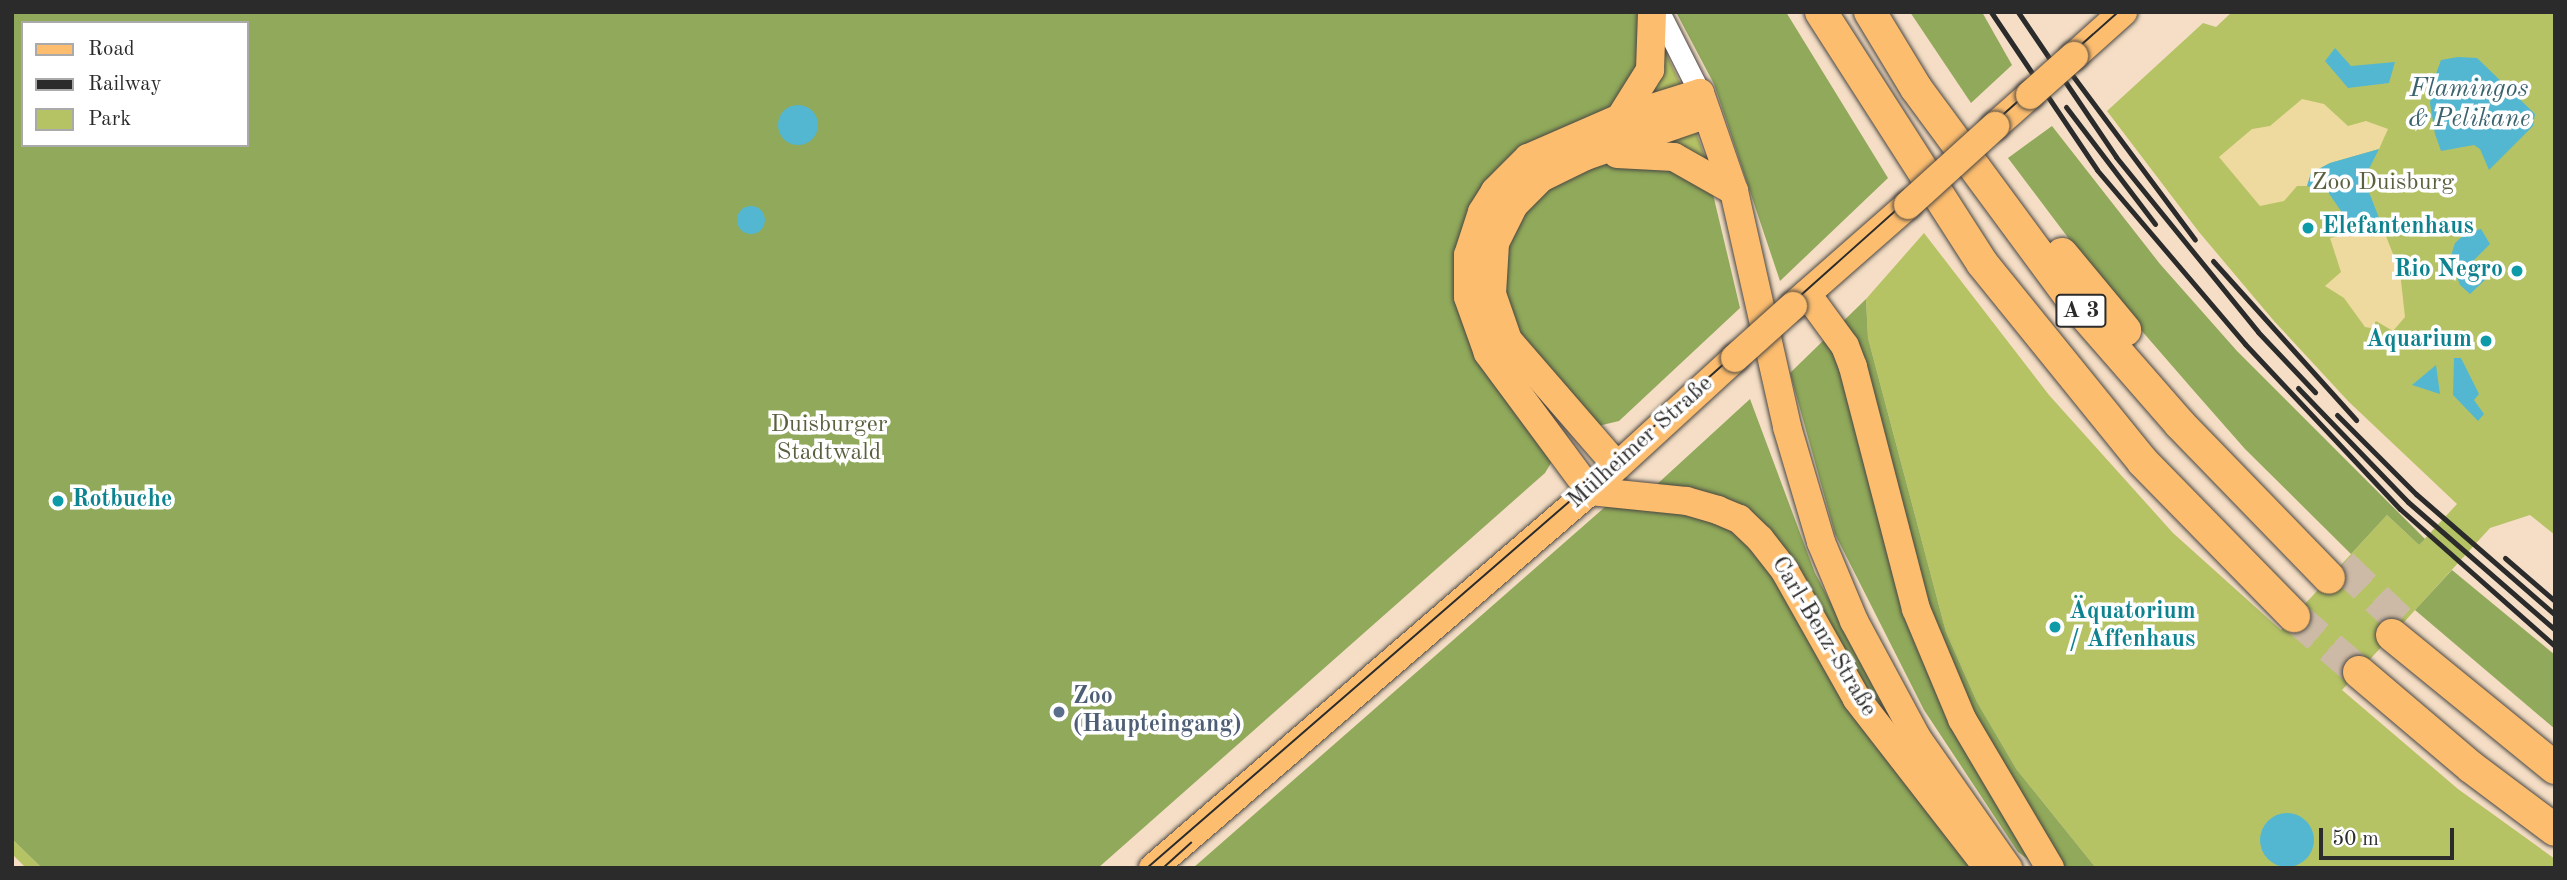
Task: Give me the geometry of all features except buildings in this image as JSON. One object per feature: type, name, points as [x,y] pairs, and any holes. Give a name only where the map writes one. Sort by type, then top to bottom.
[{"type":"highway","points":[[1821,12],[1982,263],[2143,461],[2294,616]]},
{"type":"highway","name":"A 3","points":[[1870,12],[1916,88],[2077,306],[2180,424],[2335,572],[2196,415],[2040,227],[1892,12]]},
{"type":"highway","points":[[2555,749],[2397,630],[2555,768]]},
{"type":"highway","points":[[2359,671],[2471,767],[2555,830]]},
{"type":"main road","points":[[1620,118],[1650,70],[1652,12]]},
{"type":"main road","name":"Mülheimer Straße","points":[[1153,868],[1590,491],[2123,12]]},
{"type":"main road","points":[[1590,491],[1488,353],[1468,297],[1468,255],[1482,212],[1510,173],[1543,150],[1620,118],[1703,103]]},
{"type":"main road","points":[[1617,466],[1517,355],[1492,294],[1495,243],[1514,205],[1541,178],[1703,103]]},
{"type":"main road","name":"Carl-Benz-Straße","points":[[1703,103],[1734,191],[1787,427],[1821,542],[1854,621],[1917,738],[2008,868]]},
{"type":"main road","points":[[1586,156],[1674,157],[1734,191]]},
{"type":"main road","points":[[1800,300],[1846,346],[1916,609],[1962,719],[2050,868]]},
{"type":"main road","name":"Carl-Benz-Straße","points":[[1590,491],[1686,501],[1739,519],[1760,539],[1785,570],[1857,699],[1988,868]]},
{"type":"street","name":"Carl-Benz-Straße","points":[[1659,12],[1703,103]]},
{"type":"green space","name":"Duisburger Stadtwald","points":[[12,12],[1640,12],[1642,65],[1610,109],[1476,210],[1549,452],[1551,463],[1545,473],[1098,868],[42,868],[12,839]]},
{"type":"green space","points":[[1676,12],[1786,12],[1888,178],[1780,281],[1714,84]]},
{"type":"green space","points":[[1910,12],[1982,12],[2012,65],[1971,103]]},
{"type":"green space","name":"Zoo Duisburg","points":[[2232,12],[2555,12],[2555,535],[2530,515],[2490,528],[2342,690],[2458,789],[2555,859],[2555,868],[2096,868],[2017,770],[1977,702],[1946,632],[1868,338],[1866,299],[1924,233],[2049,395],[2173,533],[2281,630],[2387,515],[2419,545],[2457,504],[2349,402],[2274,321],[2199,232],[2107,111],[2203,23],[2216,27]]},
{"type":"green space","points":[[1664,49],[1683,89],[1641,100]]},
{"type":"green space","points":[[2052,126],[2160,264],[2237,351],[2425,539],[2419,545],[2387,515],[2351,554],[2245,449],[2194,391],[2115,300],[2008,158]]},
{"type":"green space","points":[[1694,127],[1706,159],[1657,139]]},
{"type":"green space","points":[[1610,163],[1674,167],[1712,190],[1740,308],[1619,421],[1598,426],[1524,350],[1505,308],[1502,262],[1522,211],[1532,198],[1588,165]]},
{"type":"green space","points":[[1866,299],[1868,338],[1946,632],[1977,702],[2017,770],[2096,868],[2040,868],[2018,852],[1924,710],[1835,534],[1790,373]]},
{"type":"green space","points":[[1750,399],[1815,573],[1918,767],[1986,868],[1193,868],[1605,507],[1631,508]]},
{"type":"green space","points":[[2452,570],[2555,655],[2555,729],[2415,610]]},
{"type":"green space","points":[[12,839],[42,868],[26,868],[12,854]]},
{"type":"sand","points":[[2302,99],[2324,104],[2348,126],[2366,121],[2388,129],[2379,149],[2330,163],[2311,173],[2307,186],[2297,186],[2284,201],[2260,206],[2219,157],[2252,129],[2270,126]]},
{"type":"sand","points":[[2379,218],[2400,272],[2405,317],[2393,331],[2376,321],[2371,328],[2365,327],[2344,298],[2325,286],[2341,272],[2330,238],[2359,232]]},
{"type":"water","points":[[2335,48],[2351,66],[2395,62],[2389,83],[2348,88],[2325,61]]},
{"type":"water","name":"Flamingos & Pelikane","points":[[2477,58],[2535,114],[2533,126],[2489,170],[2480,149],[2474,145],[2441,151],[2435,134],[2430,103],[2433,82],[2441,60]]},
{"type":"water","points":[[798,105],[812,111],[818,125],[812,139],[798,145],[784,139],[778,125],[784,111]]},
{"type":"water","points":[[2379,149],[2364,179],[2379,218],[2359,232],[2335,234],[2343,214],[2328,192],[2307,186],[2311,173],[2330,163]]},
{"type":"water","points":[[751,206],[761,210],[765,220],[761,230],[751,234],[741,230],[737,220],[741,210]]},
{"type":"water","points":[[2481,229],[2490,244],[2471,263],[2486,279],[2470,294],[2460,285],[2450,259],[2455,243],[2467,232]]},
{"type":"water","points":[[2454,358],[2461,358],[2479,394],[2474,400],[2484,414],[2478,421],[2453,395]]},
{"type":"water","points":[[2436,365],[2440,394],[2412,385]]},
{"type":"water","points":[[2287,813],[2306,821],[2314,840],[2306,859],[2287,867],[2268,859],[2260,840],[2268,821]]},
{"type":"tunnel","points":[[2342,565],[2403,624]]},
{"type":"tunnel","points":[[2294,616],[2359,672]]},
{"type":"tram line","points":[[1147,868],[1586,487],[2118,12]]},
{"type":"tram line","points":[[1163,868],[1191,843]]},
{"type":"railway","points":[[1991,12],[2097,170],[2245,344],[2400,509],[2555,646]]},
{"type":"railway","points":[[2018,12],[2116,157],[2258,332],[2315,392]]},
{"type":"railway","points":[[2061,60],[2195,240]]},
{"type":"railway","points":[[2066,107],[2155,224]]},
{"type":"railway","points":[[2213,261],[2356,420]]},
{"type":"railway","points":[[2298,388],[2408,502],[2555,630]]},
{"type":"railway","points":[[2337,415],[2416,494],[2555,615]]},
{"type":"railway","points":[[2505,558],[2555,601]]},
{"type":"place","name":"Elefantenhaus","points":[[2308,228]]},
{"type":"place","name":"Rio Negro","points":[[2517,271]]},
{"type":"place","name":"Aquarium","points":[[2486,341]]},
{"type":"place","name":"Rotbuche","points":[[58,501]]},
{"type":"place","name":"Äquatorium / Affenhaus","points":[[2055,627]]},
{"type":"place","name":"Zoo (Haupteingang)","points":[[1059,712]]}]
